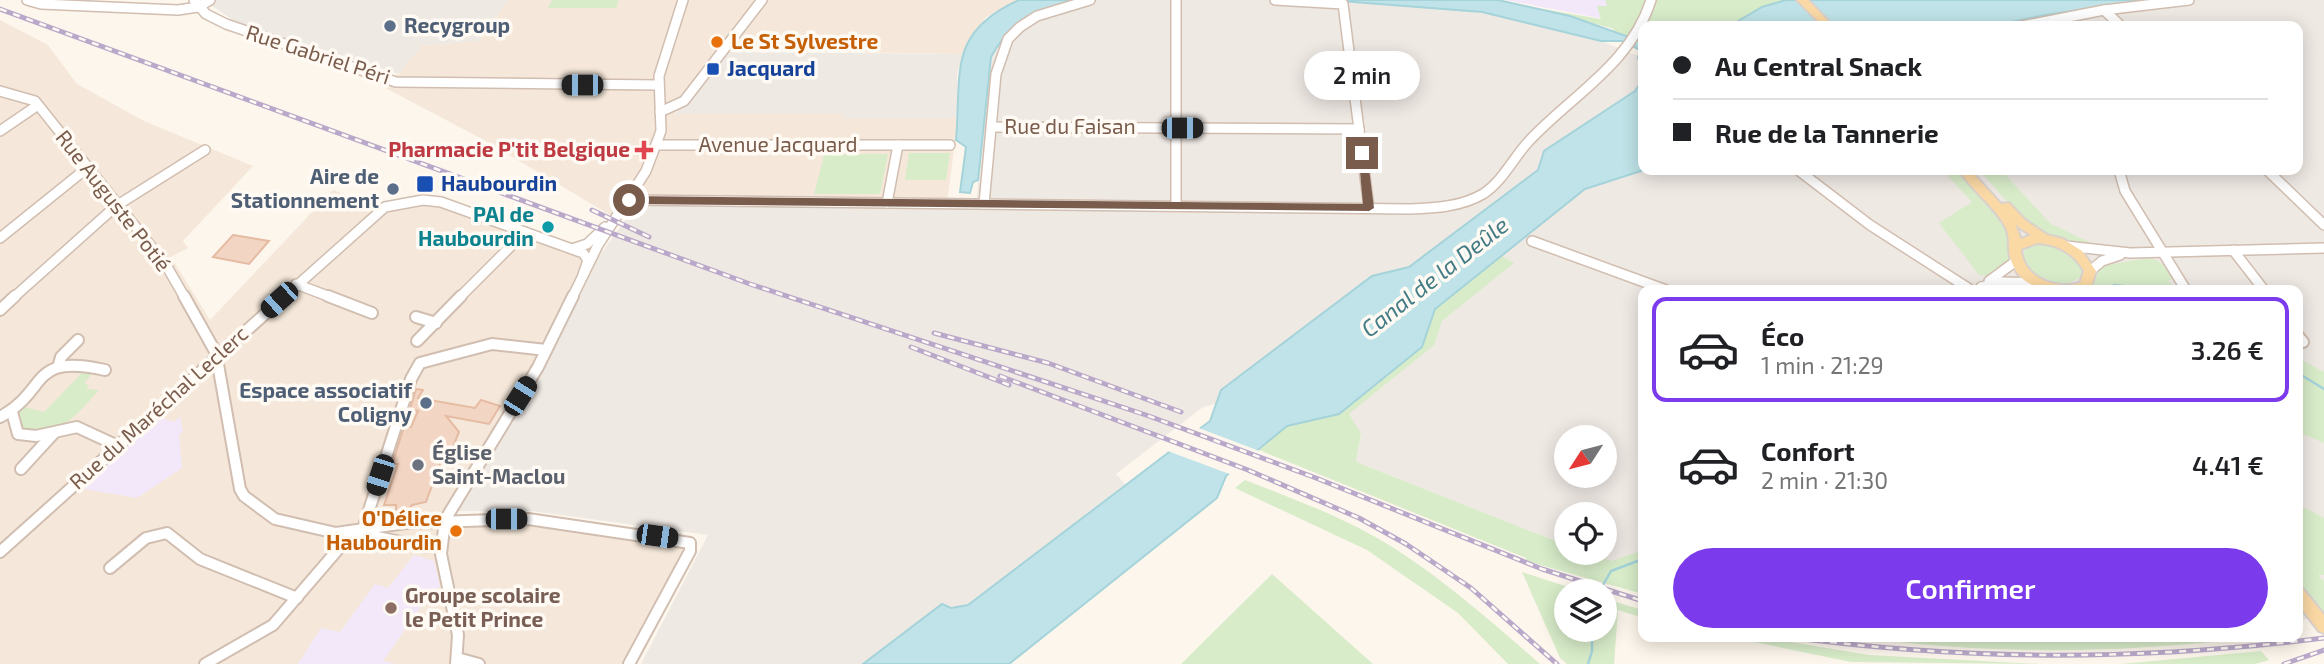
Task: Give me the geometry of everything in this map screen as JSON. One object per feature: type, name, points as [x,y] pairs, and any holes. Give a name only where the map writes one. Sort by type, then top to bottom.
[{"type":"main road","points":[[1802,0],[1823,21]]},
{"type":"main road","points":[[1968,175],[2015,232],[2018,246],[2016,261],[2025,273],[2046,285]]},
{"type":"main road","points":[[1978,175],[2018,220],[2045,239],[2066,246],[2082,257],[2090,271],[2090,279],[2086,285]]},
{"type":"main road","points":[[2018,246],[2031,239],[2045,239]]},
{"type":"main road","points":[[2303,601],[2324,626]]},
{"type":"street","points":[[27,0],[41,4],[178,10],[210,0]]},
{"type":"street","points":[[479,664],[456,661],[458,635],[441,545],[445,520],[546,350],[599,243],[626,204],[657,145],[661,131],[658,85],[683,0]]},
{"type":"street","points":[[660,112],[684,101],[762,0]]},
{"type":"street","points":[[984,204],[997,60],[1007,39],[1019,27],[1041,15],[1090,0]]},
{"type":"street","points":[[1176,0],[1176,206]]},
{"type":"street","points":[[1275,0],[1343,4],[1369,208]]},
{"type":"street","points":[[1640,21],[1651,0]]},
{"type":"street","points":[[2048,21],[2104,10],[2189,0]]},
{"type":"street","name":"Rue Gabriel Péri","points":[[196,3],[226,24],[396,82],[658,85]]},
{"type":"street","points":[[2104,10],[2116,21]]},
{"type":"street","points":[[572,249],[587,244],[626,204],[887,203],[1369,208],[1438,206],[1481,195],[1529,142],[1623,51],[1638,26]]},
{"type":"street","points":[[0,91],[32,99],[38,105],[0,131]]},
{"type":"street","name":"Rue Auguste Potié","points":[[38,105],[116,206],[166,265],[216,356],[241,492],[275,520],[331,532],[445,520],[535,519],[683,540],[690,544],[690,551],[629,664]]},
{"type":"street","name":"Rue du Faisan","points":[[992,127],[1359,129]]},
{"type":"street","name":"Avenue Jacquard","points":[[657,145],[950,145]]},
{"type":"street","points":[[887,203],[898,145]]},
{"type":"street","points":[[0,310],[116,206],[205,150]]},
{"type":"street","points":[[0,238],[87,168]]},
{"type":"street","points":[[1805,175],[1870,225],[1970,285]]},
{"type":"street","points":[[2120,175],[2125,191],[2183,285]]},
{"type":"street","points":[[2272,175],[2324,225]]},
{"type":"street","name":"Rue du Maréchal Leclerc","points":[[0,552],[381,209],[432,200],[525,232]]},
{"type":"street","points":[[418,341],[525,232],[587,257],[583,275]]},
{"type":"street","points":[[1532,241],[1651,285]]},
{"type":"street","points":[[2066,246],[2130,253],[2324,248]]},
{"type":"street","points":[[2233,250],[2260,285]]},
{"type":"street","points":[[2090,271],[2102,261],[2130,253]]},
{"type":"street","points":[[1983,285],[2016,261]]},
{"type":"street","points":[[1991,285],[2001,282],[2030,285]]},
{"type":"street","points":[[296,284],[372,313]]},
{"type":"street","points":[[416,317],[436,323]]},
{"type":"street","points":[[60,365],[61,357],[78,340]]},
{"type":"street","points":[[205,664],[272,625],[358,530],[420,363],[492,344],[546,350]]},
{"type":"street","points":[[0,417],[12,412],[26,394],[60,365],[76,363],[105,370]]},
{"type":"street","points":[[12,412],[14,428],[18,434],[32,437],[80,427],[118,446]]},
{"type":"street","points":[[21,469],[55,432]]},
{"type":"street","points":[[358,530],[425,547],[441,545]]},
{"type":"street","points":[[110,568],[146,538],[167,533],[200,559],[297,598]]},
{"type":"shaded area","points":[[203,0],[509,0],[478,41],[421,46],[399,74],[236,22]]},
{"type":"shaded area","points":[[509,0],[1019,0],[985,18],[963,54],[718,50],[675,105],[676,114],[843,114],[842,118],[958,118],[947,204],[639,201],[645,191],[629,192],[610,215],[484,140],[376,83],[399,74],[421,46],[478,41]]},
{"type":"shaded area","points":[[1079,0],[1328,0],[1433,6],[1520,19],[1601,41],[1638,56],[1638,175],[2303,175],[2303,21],[1997,21],[2078,0],[2324,0],[2324,617],[2303,619],[2303,285],[1638,285],[1638,570],[1617,563],[1617,502],[1554,502],[1554,540],[1356,462],[1361,433],[1310,379],[1203,407],[1116,474],[1125,484],[968,605],[959,608],[942,604],[863,664],[641,664],[708,535],[532,511],[458,511],[547,362],[600,255],[639,201],[976,204],[991,56],[1005,35],[1023,21]]},
{"type":"shaded area","points":[[1506,0],[1619,0],[1624,13],[1604,19]]},
{"type":"shaded area","points":[[0,20],[48,45],[77,84],[144,121],[253,166],[183,241],[188,248],[171,257],[210,320],[333,190],[376,205],[384,212],[437,203],[527,238],[598,260],[548,352],[446,520],[695,538],[631,664],[0,664]]},
{"type":"shaded area","points":[[727,52],[963,54],[957,74],[958,118],[841,118],[842,114],[675,114]]},
{"type":"shaded area","points":[[159,417],[174,422],[180,417],[183,432],[179,435],[182,468],[137,498],[84,489],[84,485]]},
{"type":"shaded area","name":"Groupe scolaire le Petit Prince","points":[[414,555],[434,561],[440,587],[432,591],[383,661],[396,664],[298,664],[321,628],[340,632],[375,584],[388,588]]},
{"type":"green space","points":[[552,0],[619,0],[616,8],[548,8]]},
{"type":"green space","points":[[1605,0],[1786,0],[1762,7],[1738,21],[1638,21],[1638,40],[1623,36],[1611,28],[1531,7],[1601,19],[1597,6],[1607,6]]},
{"type":"green space","points":[[826,148],[827,154],[888,154],[880,194],[814,194]]},
{"type":"green space","points":[[909,153],[950,153],[946,180],[905,180]]},
{"type":"green space","points":[[1947,175],[1961,175],[2003,221],[2013,243],[2008,264],[1987,276],[1979,275],[1939,223],[1972,202]]},
{"type":"green space","points":[[1984,175],[2006,175],[2051,224],[2102,248],[2079,245],[2044,233],[2007,201]]},
{"type":"green space","points":[[2037,243],[2051,245],[2068,253],[2083,267],[2082,277],[2064,285],[2035,275],[2022,257],[2027,246]]},
{"type":"green space","points":[[1502,256],[1514,263],[1442,321],[1434,345],[1349,414],[1361,433],[1356,462],[1554,540],[1554,565],[1617,565],[1617,559],[1638,552],[1638,593],[1617,587],[1617,579],[1590,579],[1526,561],[1526,558],[1259,450],[1287,426],[1339,414],[1422,347],[1434,309]]},
{"type":"green space","points":[[2148,258],[2167,268],[2174,279],[2168,280],[2172,285],[2093,285],[2101,266]]},
{"type":"green space","points":[[2303,361],[2324,372],[2324,443],[2303,434]]},
{"type":"green space","points":[[62,369],[92,373],[84,384],[89,385],[86,389],[99,390],[65,424],[55,429],[44,433],[21,428],[17,411],[20,406],[44,412],[81,374]]},
{"type":"green space","points":[[1245,480],[1342,520],[1397,550],[1453,590],[1540,664],[1508,664],[1458,613],[1367,550],[1235,488]]},
{"type":"green space","points":[[2303,507],[2324,518],[2324,575],[2318,575],[2324,581],[2324,615],[2303,589]]},
{"type":"green space","points":[[1522,572],[1554,582],[1554,642],[1616,642],[1614,664],[1567,664],[1560,658]]},
{"type":"green space","points":[[1272,574],[1373,664],[1181,664]]},
{"type":"green space","points":[[1617,602],[1638,609],[1638,616],[1618,610],[1617,624]]},
{"type":"green space","points":[[1754,642],[1790,642],[1869,655],[2040,664],[1851,662]]},
{"type":"green space","points":[[1899,642],[2212,642],[2056,650]]},
{"type":"green space","points":[[2261,651],[2269,660],[2255,664],[2121,664]]},
{"type":"water","points":[[1019,0],[1079,0],[1028,19],[999,44],[991,57],[978,180],[973,182],[970,193],[960,192],[966,147],[956,140],[962,58],[979,27]]},
{"type":"water","points":[[1328,0],[1498,0],[1570,16],[1638,40],[1638,49],[1623,41],[1601,41],[1482,12]]},
{"type":"water","points":[[1786,0],[2149,0],[2016,21],[1738,21],[1762,7]]},
{"type":"water","name":"Canal de la Deûle","points":[[1638,86],[1638,172],[1585,189],[1435,309],[1422,347],[1339,414],[1287,426],[1226,476],[1217,498],[1009,664],[863,664],[942,604],[951,608],[968,605],[1210,421],[1221,390],[1372,276],[1409,267],[1538,170],[1544,151]]},
{"type":"pier","points":[[1196,427],[1262,452],[1232,475],[1165,450]]},
{"type":"building","points":[[233,235],[269,241],[249,264],[213,257]]},
{"type":"building","name":"Église Saint-Maclou","points":[[416,389],[423,390],[418,398],[475,408],[481,400],[500,406],[489,424],[446,416],[459,432],[448,459],[441,461],[426,502],[412,505],[408,510],[396,511],[396,505],[384,505],[398,464],[392,464],[404,427],[411,427],[418,411],[410,409]]},
{"type":"waterway","points":[[2303,376],[2324,389]]},
{"type":"waterway","points":[[1606,579],[1611,571],[1638,561]]},
{"type":"waterway","points":[[1588,664],[1592,642]]},
{"type":"railway","points":[[0,9],[750,284],[1146,415],[1316,478],[1542,569],[1638,599]]},
{"type":"railway","points":[[592,210],[649,237]]},
{"type":"railway","points":[[934,333],[1048,363],[1181,412]]},
{"type":"railway","points":[[911,347],[1009,385]]},
{"type":"railway","points":[[1000,376],[1248,470],[1359,518],[1406,544],[1471,588],[1557,664]]},
{"type":"railway","points":[[2303,640],[2324,638]]},
{"type":"railway","points":[[1830,642],[1923,651],[2056,655],[2188,651],[2290,642]]},
{"type":"railway","points":[[2284,664],[2324,650]]},
{"type":"place","name":"Recygroup","points":[[390,26]]},
{"type":"place","name":"Le St Sylvestre","points":[[717,42]]},
{"type":"place","name":"Jacquard","points":[[713,69]]},
{"type":"place","name":"Pharmacie P'tit Belgique","points":[[644,150]]},
{"type":"place","name":"Haubourdin","points":[[425,184]]},
{"type":"place","name":"Aire de Stationnement","points":[[393,189]]},
{"type":"place","name":"PAI de Haubourdin","points":[[548,227]]},
{"type":"place","name":"Espace associatif Coligny","points":[[426,403]]},
{"type":"place","name":"Église Saint-Maclou","points":[[418,465]]},
{"type":"place","name":"O'Délice Haubourdin","points":[[456,531]]},
{"type":"place","name":"Groupe scolaire le Petit Prince","points":[[391,608]]},
{"type":"route","points":[[629,200],[701,203],[1369,208],[1362,153]]}]
